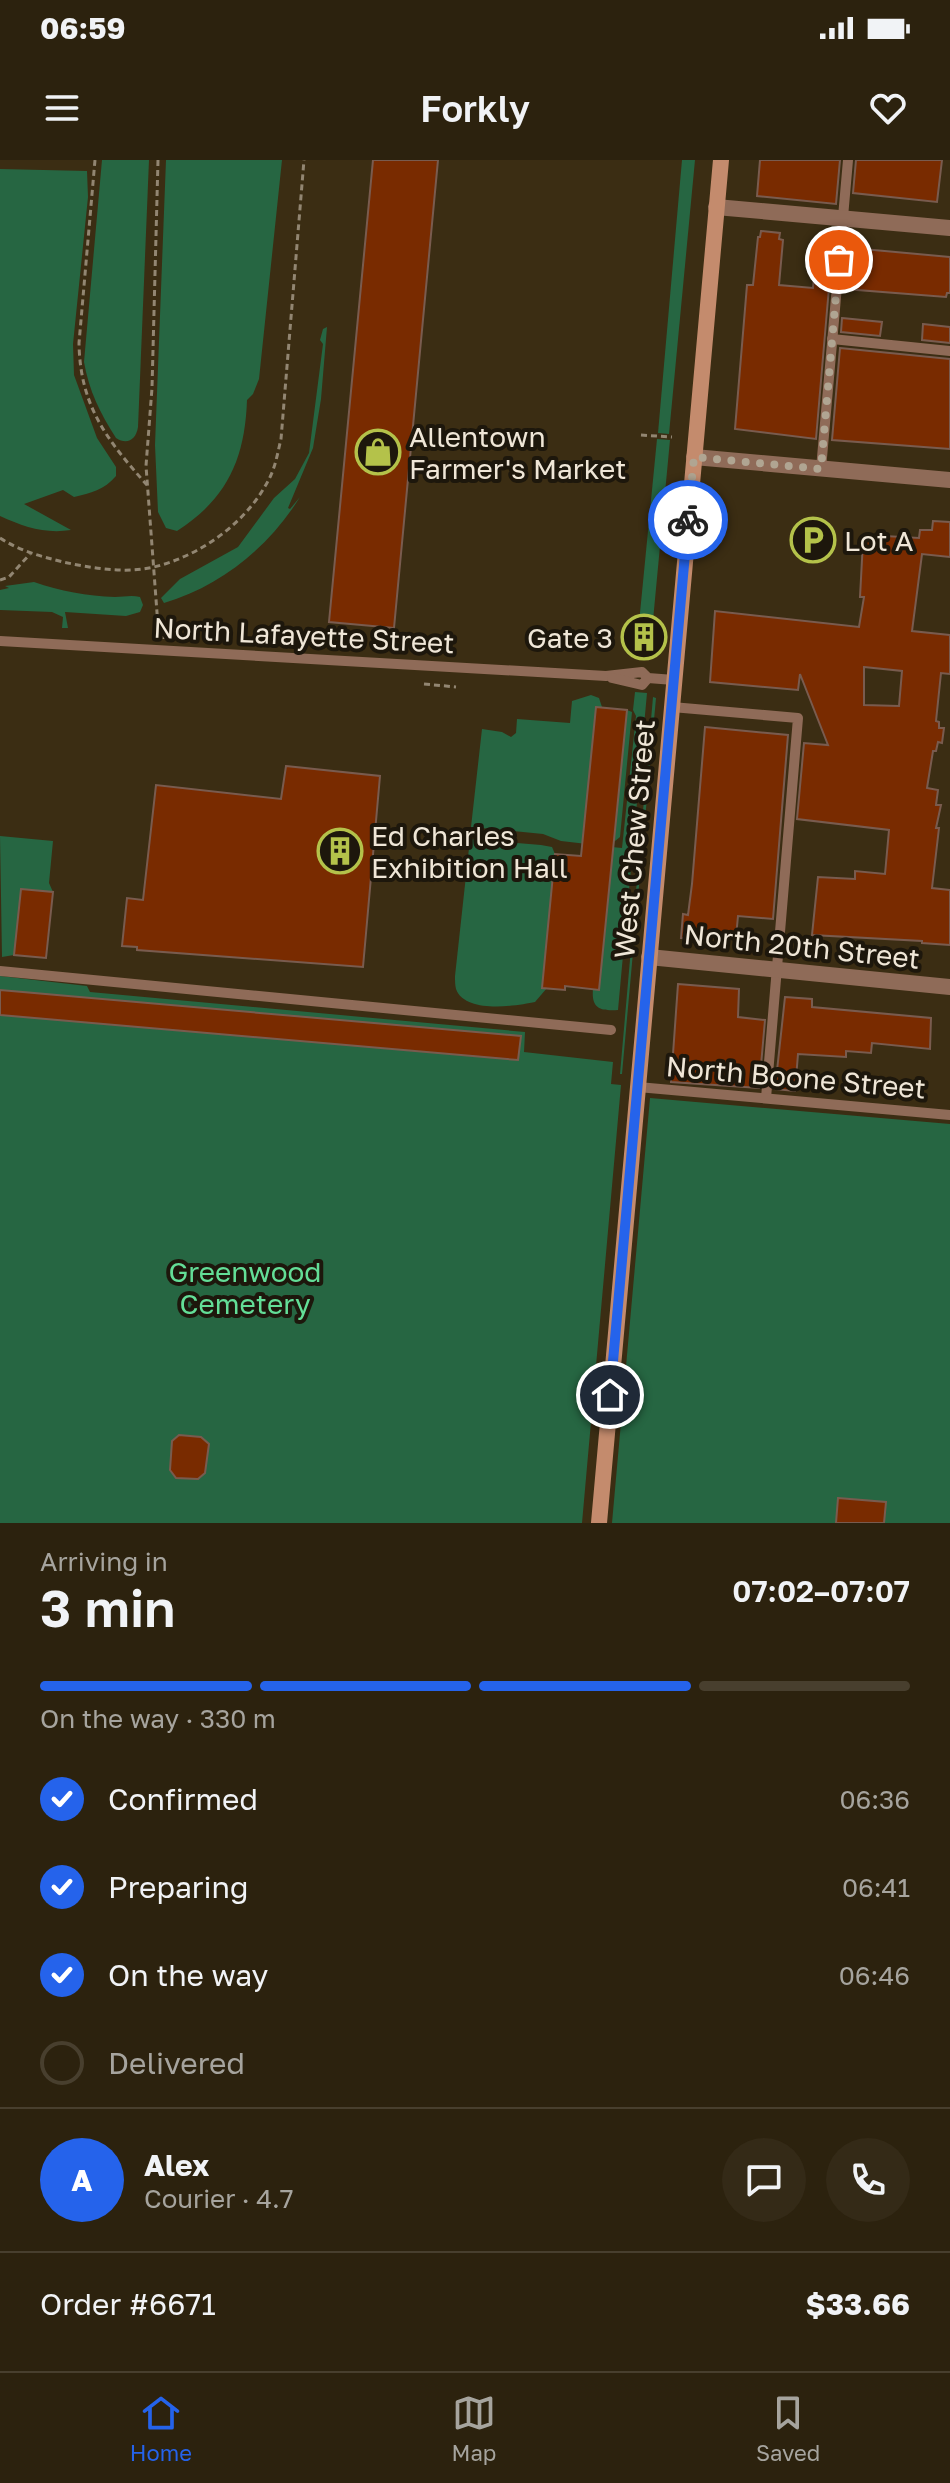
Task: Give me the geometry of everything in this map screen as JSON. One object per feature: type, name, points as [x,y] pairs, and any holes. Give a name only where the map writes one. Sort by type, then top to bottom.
[{"type":"street","name":"West Chew Street","points":[[599,1523],[721,160]]},
{"type":"street","points":[[716,207],[950,228]]},
{"type":"street","points":[[694,457],[950,480]]},
{"type":"street","name":"North 20th Street","points":[[649,957],[950,987]]},
{"type":"lane","points":[[821,469],[848,160]]},
{"type":"lane","points":[[832,339],[950,351]]},
{"type":"lane","name":"North Lafayette Street","points":[[0,641],[606,676],[642,685],[648,678],[674,680]]},
{"type":"lane","points":[[672,707],[798,718],[766,1098]]},
{"type":"lane","points":[[0,971],[611,1030]]},
{"type":"lane","name":"North Boone Street","points":[[638,1087],[950,1115]]},
{"type":"path","points":[[95,160],[79,343],[80,372],[87,400],[101,428],[147,485]]},
{"type":"path","points":[[158,160],[147,485],[160,650]]},
{"type":"path","points":[[0,538],[30,554],[85,567],[153,567],[190,553],[223,534],[253,504],[272,473],[281,439],[304,160]]},
{"type":"path","points":[[641,435],[672,437]]},
{"type":"path","points":[[0,580],[9,577],[30,554]]},
{"type":"path","points":[[424,684],[456,687]]},
{"type":"green space","points":[[102,160],[149,160],[138,427],[135,435],[127,441],[116,438],[105,420],[92,392],[84,362]]},
{"type":"green space","points":[[166,160],[282,160],[259,379],[247,400],[237,459],[221,491],[194,519],[177,531],[166,528],[158,512],[155,445]]},
{"type":"green space","points":[[682,160],[695,160],[669,434],[658,433]]},
{"type":"green space","points":[[0,169],[87,171],[88,197],[73,344],[74,375],[97,438],[116,467],[116,476],[102,488],[86,494],[74,497],[63,490],[24,504],[71,530],[35,529],[0,516]]},
{"type":"green space","points":[[327,327],[313,448],[288,508],[300,497],[274,532],[242,562],[205,586],[164,603],[161,598],[180,579],[238,547],[274,498],[295,479],[309,453],[323,344],[320,340],[323,329]]},
{"type":"green space","points":[[657,439],[670,440],[652,631],[639,630],[623,636],[626,630],[639,623]]},
{"type":"green space","points":[[34,582],[84,594],[140,597],[143,605],[140,612],[126,616],[65,612],[68,628],[62,628],[63,617],[52,612],[0,610],[0,590],[9,588],[5,586]]},
{"type":"green space","points":[[635,692],[647,693],[618,1010],[607,1010],[596,1005],[593,996],[593,989],[599,989],[612,860],[601,846],[622,848],[636,716],[633,710]]},
{"type":"green space","points":[[591,695],[599,698],[602,707],[596,707],[587,844],[561,841],[543,834],[471,827],[482,729],[502,732],[511,737],[516,733],[517,719],[570,723],[572,701]]},
{"type":"green space","points":[[653,697],[656,698],[620,1074]]},
{"type":"green space","points":[[627,710],[632,712],[620,837],[615,841],[611,840]]},
{"type":"green space","points":[[0,836],[53,841],[49,883],[53,892],[21,889],[14,955],[2,957]]},
{"type":"green space","points":[[470,839],[541,845],[552,847],[555,854],[547,988],[535,1002],[480,1005],[461,997],[456,989]]},
{"type":"green space","name":"Greenwood Cemetery","points":[[0,976],[87,986],[90,992],[525,1032],[524,1052],[613,1062],[611,1084],[621,1085],[582,1523],[0,1523]]},
{"type":"green space","points":[[650,1098],[950,1124],[950,1523],[612,1523]]},
{"type":"building","name":"Allentown Farmer's Market","points":[[373,160],[438,160],[394,628],[329,622]]},
{"type":"building","points":[[760,160],[840,160],[836,204],[757,196]]},
{"type":"building","points":[[856,160],[942,160],[937,202],[853,193]]},
{"type":"building","points":[[761,231],[780,233],[779,239],[783,240],[779,285],[813,288],[815,263],[831,264],[816,439],[735,429],[747,285],[753,285]]},
{"type":"building","points":[[852,248],[950,257],[950,293],[946,297],[845,289]]},
{"type":"building","points":[[842,318],[882,322],[880,336],[841,332]]},
{"type":"building","points":[[923,324],[950,327],[950,343],[922,340]]},
{"type":"building","points":[[840,348],[950,359],[950,449],[832,440]]},
{"type":"building","points":[[933,521],[950,522],[950,557],[922,554],[912,631],[950,635],[950,674],[941,673],[936,721],[939,728],[944,728],[942,743],[938,742],[936,751],[933,751],[927,788],[938,790],[936,805],[941,805],[936,828],[939,828],[932,888],[950,890],[950,945],[812,935],[818,877],[855,879],[855,871],[885,874],[889,830],[797,819],[804,743],[828,745],[800,674],[798,690],[710,682],[715,611],[859,627],[864,597],[860,597],[863,541],[867,541],[868,535],[919,538],[920,530],[932,530]],"holes":[[[864,667],[902,671],[899,706],[864,705]]]},
{"type":"building","points":[[596,707],[627,710],[599,990],[565,986],[565,990],[542,988],[555,854],[581,856]]},
{"type":"building","points":[[705,727],[788,735],[773,919],[738,916],[736,937],[697,933],[697,939],[681,938],[683,914],[688,915],[692,884]]},
{"type":"building","points":[[286,766],[380,776],[363,967],[137,950],[137,947],[122,946],[127,898],[143,900],[156,785],[281,799]]},
{"type":"building","points":[[21,889],[53,892],[46,958],[14,955]]},
{"type":"building","points":[[678,984],[739,989],[738,1017],[765,1020],[759,1088],[671,1082]]},
{"type":"building","points":[[0,990],[521,1036],[518,1060],[0,1015]]},
{"type":"building","points":[[785,997],[812,999],[812,1007],[931,1018],[930,1049],[872,1043],[871,1053],[846,1051],[846,1057],[798,1054],[795,1091],[775,1089]]},
{"type":"building","points":[[179,1435],[201,1437],[209,1444],[205,1473],[198,1479],[176,1478],[170,1470],[172,1441]]},
{"type":"building","points":[[838,1498],[886,1502],[884,1523],[836,1523]]},
{"type":"way so far","points":[[688,520],[694,457],[821,469],[839,260]]},
{"type":"place","name":"Allentown Farmer's Market","points":[[378,452]]},
{"type":"place","name":"Lot A","points":[[813,540]]},
{"type":"place","name":"Gate 3","points":[[644,637]]},
{"type":"place","name":"Ed Charles Exhibition Hall","points":[[340,851]]},
{"type":"route","points":[[610,1395],[688,520]]}]
